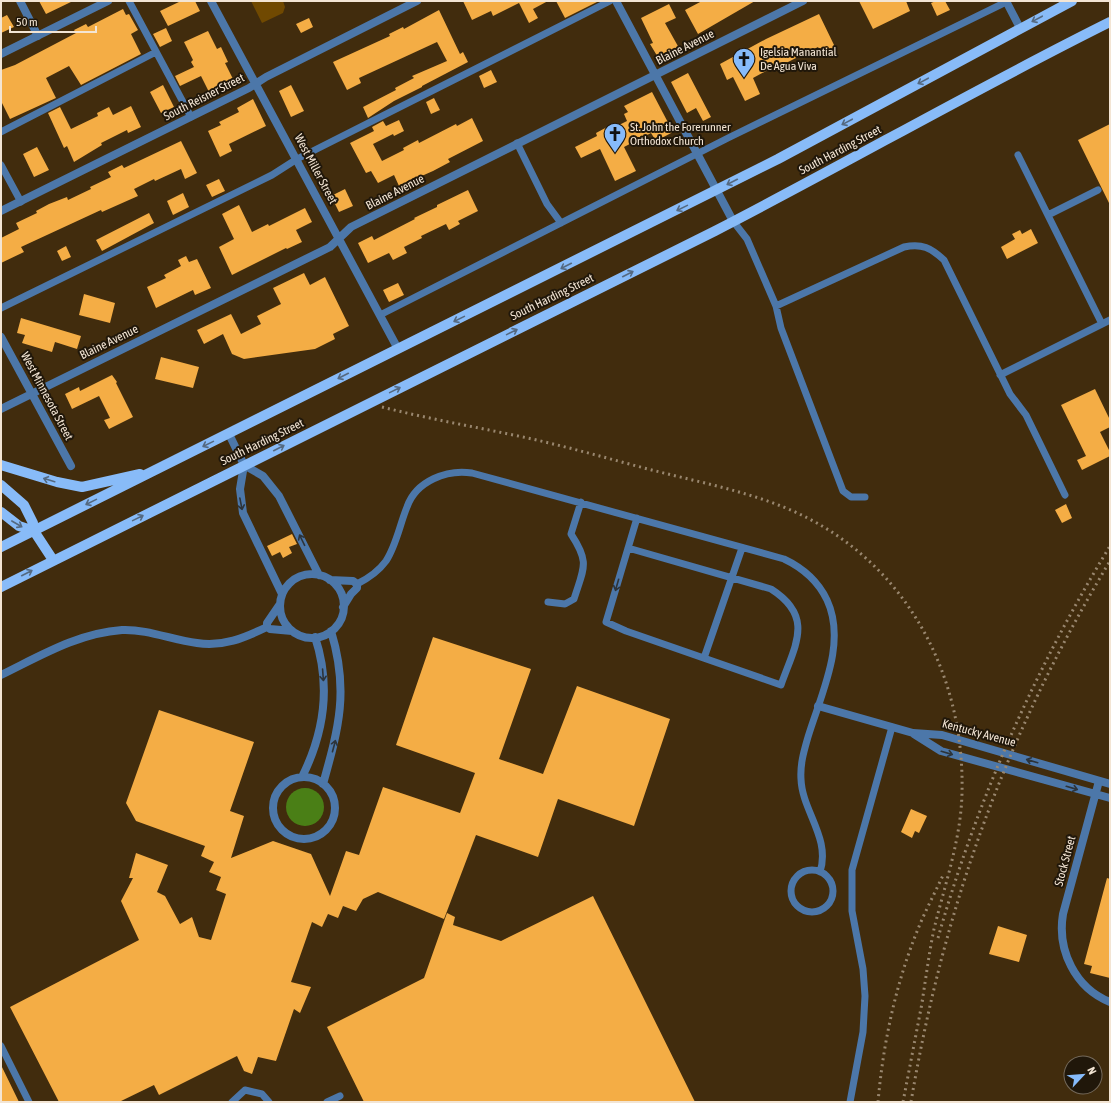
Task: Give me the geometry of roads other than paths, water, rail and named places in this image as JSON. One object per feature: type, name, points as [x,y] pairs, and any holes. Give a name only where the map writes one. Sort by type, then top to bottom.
[{"type":"main road","name":"South Harding Street","points":[[1,547],[156,471],[778,159],[1072,1]]},
{"type":"main road","name":"South Harding Street","points":[[1,587],[733,221],[1033,61],[1110,22]]},
{"type":"main road","points":[[1,465],[57,482],[82,487],[156,471]]},
{"type":"main road","points":[[1,485],[24,505],[33,523],[34,531],[53,560]]},
{"type":"main road","points":[[1,512],[19,526],[34,531]]},
{"type":"street","points":[[20,1],[38,36]]},
{"type":"street","points":[[1,54],[108,1]]},
{"type":"street","name":"West Miller Street","points":[[212,1],[398,349]]},
{"type":"street","name":"South Reisner Street","points":[[1,211],[257,84],[266,77],[417,1]]},
{"type":"street","points":[[616,1],[733,221]]},
{"type":"street","name":"Blaine Avenue","points":[[1,409],[330,247],[351,227],[803,1]]},
{"type":"street","points":[[1006,1],[1020,28]]},
{"type":"street","name":"West Minnesota Street","points":[[1,337],[71,466]]},
{"type":"street","points":[[229,434],[244,465],[263,476],[280,496],[319,575]]},
{"type":"street","points":[[244,465],[240,489],[243,513],[282,594]]},
{"type":"street","points":[[1,675],[67,643],[96,634],[124,630],[138,631],[206,644],[240,639],[267,627],[270,629],[292,631],[302,636],[315,637],[332,631],[339,622],[343,608],[351,594],[357,588],[358,584],[353,582],[330,580],[319,575],[307,574],[290,582],[282,594],[280,604],[283,619],[292,631]]},
{"type":"street","points":[[330,580],[340,592],[343,608]]},
{"type":"street","points":[[267,627],[267,623],[280,604]]},
{"type":"street","points":[[323,784],[336,736],[341,698],[341,672],[332,631]]},
{"type":"street","points":[[302,777],[315,746],[323,707],[323,670],[315,637]]},
{"type":"street","name":"Kentucky Avenue","points":[[818,706],[913,733],[942,735],[1110,784]]},
{"type":"street","points":[[913,733],[940,751],[1110,798]]},
{"type":"street","points":[[302,777],[314,779],[323,784],[330,792],[335,804],[331,824],[323,832],[313,838],[300,839],[293,837],[278,825],[274,817],[273,808],[276,796],[282,786],[289,781],[302,777]]},
{"type":"street","name":"Stock Street","points":[[1099,781],[1063,914],[1061,928],[1064,948],[1070,965],[1079,979],[1092,991],[1110,1002]]},
{"type":"lane","points":[[129,1],[191,117]]},
{"type":"lane","points":[[1,308],[272,175],[297,159],[610,1]]},
{"type":"lane","points":[[380,315],[697,154],[1006,1]]},
{"type":"lane","points":[[1,132],[156,52]]},
{"type":"lane","points":[[517,144],[547,204],[561,223]]},
{"type":"lane","points":[[1018,155],[1102,324]]},
{"type":"lane","points":[[1,165],[21,202]]},
{"type":"lane","points":[[1048,215],[1098,190]]},
{"type":"lane","points":[[733,221],[747,238],[776,306],[781,328],[843,491],[851,497],[865,497]]},
{"type":"lane","points":[[776,306],[904,247],[913,245],[924,246],[933,250],[944,260],[1000,375],[1010,394],[1026,415],[1065,495]]},
{"type":"lane","points":[[1000,375],[1110,320]]},
{"type":"lane","points":[[358,584],[377,572],[386,561],[412,498],[423,486],[441,475],[455,472],[472,473],[581,502],[791,563],[811,577],[824,593],[834,619],[836,642],[801,762],[801,780],[807,804],[821,838],[823,852],[820,872]]},
{"type":"lane","points":[[548,602],[565,604],[574,599],[585,564],[580,548],[571,534],[581,502]]},
{"type":"lane","points":[[628,548],[771,589],[784,597],[792,607],[798,619],[799,635],[781,685],[626,631],[606,622],[628,548],[637,518]]},
{"type":"lane","points":[[704,658],[742,548]]},
{"type":"lane","points":[[850,1102],[863,1032],[865,996],[863,969],[852,911],[852,870],[892,727]]},
{"type":"lane","points":[[815,870],[820,872],[830,881],[832,887],[831,900],[826,906],[814,912],[802,909],[796,904],[791,892],[794,880],[804,872],[815,870]]},
{"type":"lane","points":[[1,1046],[29,1102]]},
{"type":"lane","points":[[232,1102],[245,1090],[262,1094],[269,1102]]},
{"type":"lane","points":[[327,1102],[340,1096]]},
{"type":"railway","points":[[382,407],[554,444],[752,496],[786,508],[827,529],[863,555],[893,587],[919,622],[938,661],[952,703],[960,747],[962,793],[959,827],[952,861],[934,929],[922,1002]]},
{"type":"railway","points":[[938,938],[971,836],[1010,736],[1057,640],[1110,546]]},
{"type":"railway","points":[[911,1102],[925,1029],[942,959],[961,890],[984,822],[1010,756],[1040,690],[1073,625],[1110,561]]},
{"type":"railway","points":[[878,1102],[883,1059],[896,995],[919,926],[944,873]]},
{"type":"railway","points":[[903,1102],[923,998]]},
{"type":"place","name":"Igelsia Manantial De Agua Viva","points":[[744,78]]},
{"type":"place","name":"St. John the Forerunner Orthodox Church","points":[[615,154]]}]
